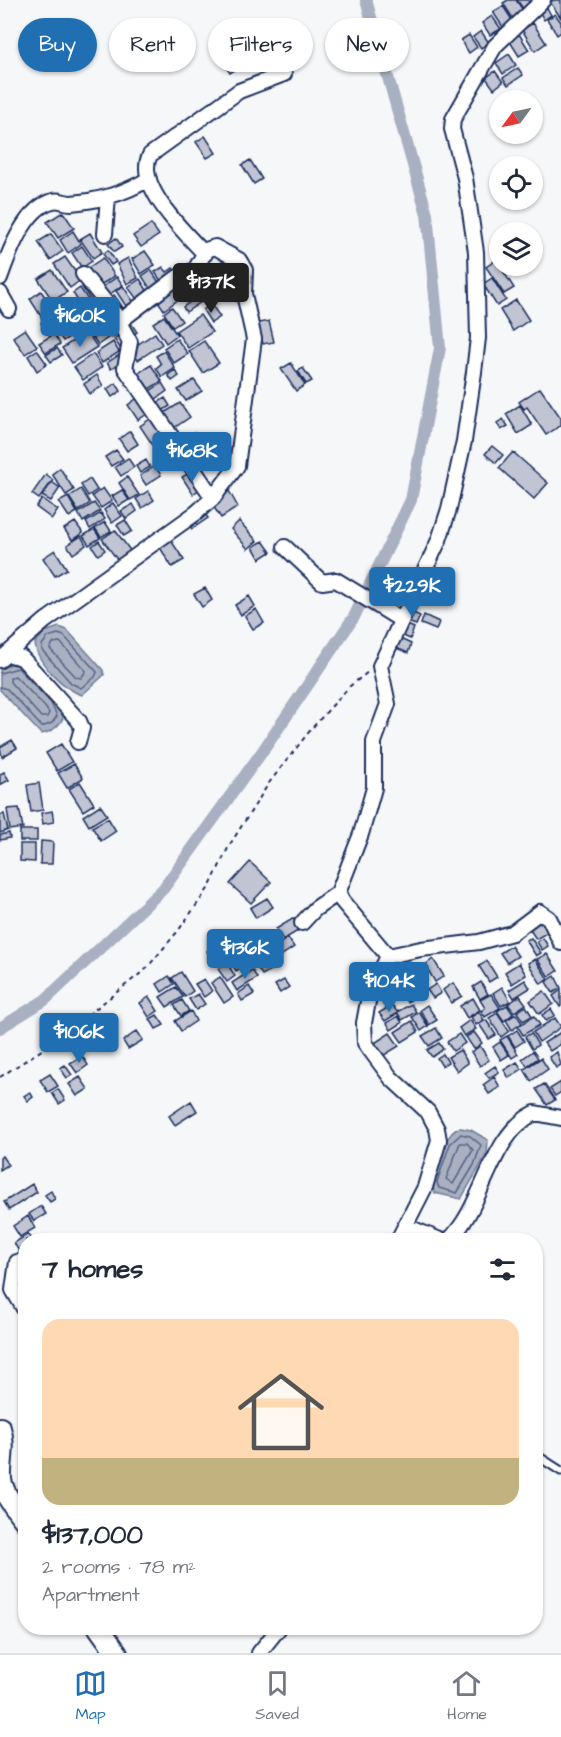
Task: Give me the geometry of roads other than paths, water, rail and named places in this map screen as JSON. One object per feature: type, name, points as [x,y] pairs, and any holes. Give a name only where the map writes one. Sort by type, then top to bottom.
[{"type":"street","points":[[302,923],[315,909],[338,893],[361,834],[374,788],[374,742],[388,704],[380,666],[399,619],[439,540],[449,508],[464,441],[478,338],[476,252],[465,178],[452,129],[453,119],[495,46],[543,0]]},
{"type":"street","points":[[205,254],[165,212],[149,179],[146,162],[150,155],[239,91],[284,74]]},
{"type":"street","points":[[0,278],[10,249],[27,221],[46,204],[53,201],[67,203],[108,197],[149,179]]},
{"type":"street","points":[[105,234],[108,197]]},
{"type":"street","points":[[3,657],[45,621],[158,541],[213,498],[237,466],[254,339],[244,294],[245,270],[239,260],[214,247],[209,247],[195,270],[178,277],[119,319]]},
{"type":"street","points":[[83,274],[119,319],[130,342],[125,368],[213,498]]},
{"type":"street","points":[[0,293],[9,309]]},
{"type":"street","points":[[285,547],[322,582],[336,580],[399,619]]},
{"type":"street","points":[[3,657],[22,658],[79,721],[82,728],[78,742]]},
{"type":"street","points":[[338,893],[342,901],[388,956]]},
{"type":"street","points":[[388,956],[490,939],[512,933],[540,912],[549,918],[561,943]]},
{"type":"street","points":[[388,956],[369,996],[364,1023],[365,1043],[390,1078],[428,1112],[437,1129],[439,1140],[425,1187],[402,1233]]},
{"type":"street","points":[[453,1233],[486,1180],[513,1127],[535,1113],[561,1118]]},
{"type":"street","points":[[406,1226],[423,1233]]},
{"type":"street","points":[[17,1262],[13,1290],[18,1298]]},
{"type":"street","points":[[0,1428],[3,1438],[1,1480],[5,1492],[18,1511]]},
{"type":"street","points":[[104,1635],[117,1653]]},
{"type":"street","points":[[259,1653],[273,1635]]},
{"type":"lane","points":[[543,1459],[561,1471]]},
{"type":"water","points":[[59,627],[67,630],[103,670],[104,675],[82,695],[67,687],[52,674],[37,650],[35,643],[45,632]]},
{"type":"water","points":[[18,661],[64,711],[57,727],[41,734],[0,690],[0,669]]},
{"type":"water","points":[[455,1129],[471,1130],[488,1140],[487,1154],[461,1199],[435,1193],[430,1183],[445,1142]]},
{"type":"waterway","points":[[0,1028],[45,1000],[163,889],[262,752],[354,617],[411,500],[440,348],[427,214],[366,0]]}]
